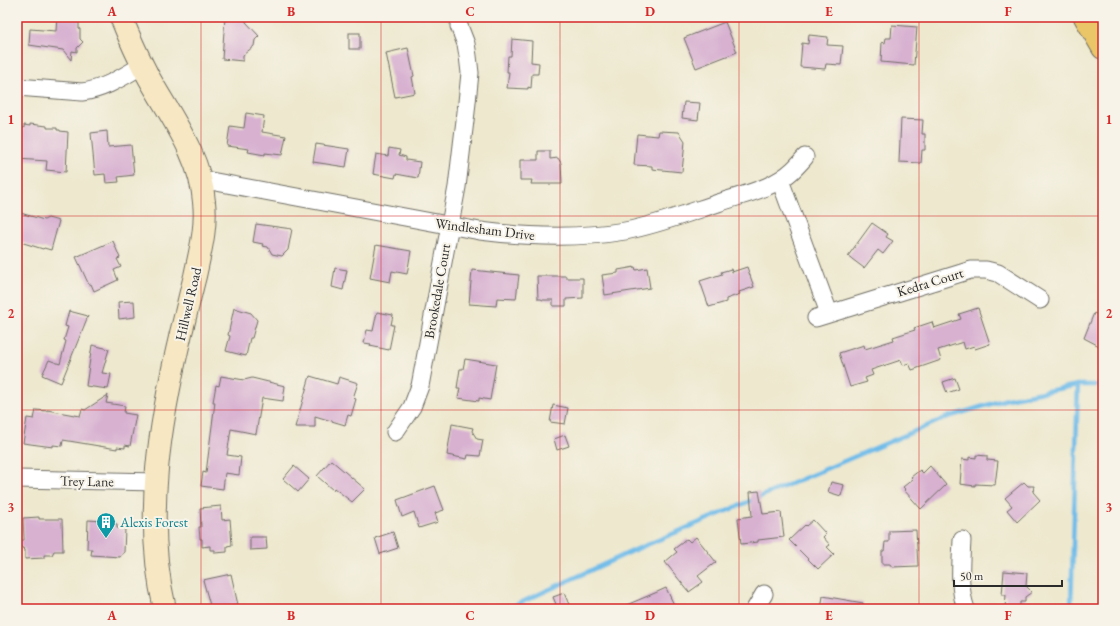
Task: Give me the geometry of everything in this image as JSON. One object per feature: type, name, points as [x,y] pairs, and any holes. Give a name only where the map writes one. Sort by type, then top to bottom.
[{"type":"highway","points":[[1085,17],[1103,48]]},
{"type":"street","name":"Hillwell Road","points":[[121,17],[134,48],[195,162],[200,179],[204,203],[205,222],[202,241],[172,371],[158,459],[155,517],[157,558],[165,609]]},
{"type":"street","name":"Brookedale Court","points":[[395,432],[412,407],[420,386],[457,187],[470,73],[466,44],[459,26]]},
{"type":"street","points":[[17,87],[82,92],[91,91],[108,85],[143,65]]},
{"type":"street","name":"Windlesham Drive","points":[[200,179],[449,225],[516,236],[547,236],[625,231],[668,220],[763,189],[780,180],[792,171],[805,157]]},
{"type":"street","name":"Kedra Court","points":[[780,180],[822,316],[971,270],[986,270],[998,273],[1040,300]]},
{"type":"street","name":"Trey Lane","points":[[17,479],[157,482]]},
{"type":"street","points":[[962,540],[960,581],[962,597],[966,609]]},
{"type":"street","points":[[755,609],[764,594]]},
{"type":"building","points":[[57,17],[79,18],[80,39],[83,42],[77,48],[77,52],[72,51],[71,60],[63,50],[29,45],[30,29],[56,31]]},
{"type":"building","points":[[225,17],[246,17],[246,22],[259,36],[255,40],[254,46],[243,55],[243,61],[222,59]]},
{"type":"building","points":[[725,22],[737,52],[696,68],[684,38]]},
{"type":"building","points":[[892,25],[917,27],[914,65],[881,62],[882,42],[885,43],[886,38],[891,38]]},
{"type":"building","points":[[349,33],[360,33],[360,49],[349,49]]},
{"type":"building","points":[[809,35],[828,37],[827,45],[843,46],[841,65],[826,64],[825,69],[800,67],[802,43],[808,44]]},
{"type":"building","points":[[512,39],[532,41],[531,62],[539,63],[538,74],[532,74],[531,88],[507,88],[509,72],[507,72],[508,56],[511,56]]},
{"type":"building","points":[[408,48],[414,76],[412,77],[415,93],[395,97],[386,53]]},
{"type":"building","points":[[684,102],[700,103],[698,120],[682,118]]},
{"type":"building","points":[[246,113],[264,116],[262,132],[286,136],[282,155],[265,153],[265,155],[248,152],[249,149],[227,146],[230,126],[244,128]]},
{"type":"building","points":[[901,119],[923,120],[922,134],[925,134],[925,150],[922,150],[921,163],[899,162]]},
{"type":"building","points":[[30,124],[47,126],[47,128],[57,128],[57,130],[68,132],[66,172],[46,170],[47,161],[17,159],[17,127],[24,128],[24,125],[30,126]]},
{"type":"building","points":[[107,131],[108,147],[131,145],[134,175],[118,177],[119,182],[106,183],[105,174],[95,175],[91,133]]},
{"type":"building","points":[[659,131],[679,132],[685,141],[682,172],[652,169],[652,166],[634,165],[637,134],[658,136]]},
{"type":"building","points":[[316,144],[349,149],[346,167],[313,162]]},
{"type":"building","points":[[389,148],[400,150],[399,155],[406,157],[406,160],[420,162],[418,178],[396,174],[395,178],[373,174],[376,154],[388,156]]},
{"type":"building","points":[[538,151],[550,151],[550,159],[558,158],[561,163],[562,184],[531,184],[532,180],[520,180],[520,160],[538,160]]},
{"type":"building","points":[[17,212],[44,220],[48,218],[59,221],[51,250],[17,241]]},
{"type":"building","points":[[872,223],[888,234],[886,237],[893,241],[883,254],[878,250],[864,268],[848,256]]},
{"type":"building","points":[[256,224],[292,229],[288,250],[282,256],[272,254],[268,247],[262,246],[263,244],[253,242]]},
{"type":"building","points":[[113,241],[120,258],[117,259],[121,267],[114,270],[118,280],[94,291],[91,284],[89,285],[76,257]]},
{"type":"building","points":[[376,245],[411,251],[407,274],[392,271],[390,282],[370,278]]},
{"type":"building","points":[[635,267],[636,270],[647,268],[650,288],[605,295],[602,275],[618,273],[618,270]]},
{"type":"building","points":[[747,267],[754,287],[739,292],[740,294],[726,299],[726,302],[709,307],[700,281],[722,274],[721,272],[731,269],[732,272]]},
{"type":"building","points":[[335,268],[347,270],[343,290],[332,287]]},
{"type":"building","points":[[472,270],[519,275],[516,299],[497,298],[496,306],[469,304]]},
{"type":"building","points":[[537,276],[566,276],[566,278],[583,278],[583,298],[566,299],[566,306],[553,306],[553,300],[538,299]]},
{"type":"building","points":[[134,301],[135,317],[119,319],[118,302]]},
{"type":"building","points":[[234,308],[251,313],[257,320],[252,338],[250,338],[246,356],[226,351]]},
{"type":"building","points":[[978,308],[990,344],[975,349],[974,346],[965,349],[963,342],[938,350],[941,360],[912,370],[909,363],[903,365],[901,360],[871,370],[873,375],[865,378],[867,382],[850,387],[839,353],[864,345],[865,349],[894,340],[893,337],[915,330],[914,328],[932,322],[934,328],[961,319],[959,314]]},
{"type":"building","points":[[69,311],[88,316],[61,383],[42,375],[49,360],[60,364],[66,341],[64,340],[68,327],[65,326]]},
{"type":"building","points":[[377,312],[393,315],[391,325],[394,325],[389,350],[370,346],[371,344],[364,343],[367,330],[373,331]]},
{"type":"building","points":[[1094,313],[1103,317],[1103,348],[1084,338]]},
{"type":"building","points":[[92,345],[109,349],[102,373],[111,374],[108,389],[86,386]]},
{"type":"building","points":[[465,359],[496,364],[490,400],[479,398],[479,401],[458,398],[460,388],[457,388],[460,369],[463,369]]},
{"type":"building","points":[[221,376],[244,380],[252,378],[285,386],[283,401],[262,398],[256,434],[231,429],[227,455],[241,457],[239,475],[225,473],[223,489],[201,486],[203,472],[206,473],[216,385],[219,386]]},
{"type":"building","points":[[310,376],[337,384],[339,377],[358,383],[353,398],[356,399],[351,416],[348,415],[345,425],[315,416],[315,427],[295,427]]},
{"type":"building","points":[[955,378],[959,389],[947,393],[943,382]]},
{"type":"building","points":[[108,395],[106,403],[125,406],[124,413],[136,415],[130,446],[125,445],[125,448],[117,447],[117,449],[63,440],[62,446],[53,445],[53,447],[23,443],[27,418],[34,419],[36,410],[47,410],[80,416],[82,409],[85,410]]},
{"type":"building","points":[[553,405],[568,408],[565,424],[550,422]]},
{"type":"building","points":[[452,424],[473,428],[472,431],[477,439],[483,440],[480,456],[468,455],[467,459],[447,455]]},
{"type":"building","points":[[565,435],[569,446],[557,450],[554,439]]},
{"type":"building","points":[[976,455],[987,456],[987,460],[998,461],[995,485],[975,484],[975,486],[960,484],[962,459],[969,460],[969,457],[976,458]]},
{"type":"building","points":[[331,460],[365,489],[352,502],[334,488],[333,490],[317,476]]},
{"type":"building","points":[[294,466],[309,479],[298,492],[283,479]]},
{"type":"building","points":[[930,466],[946,485],[921,509],[903,487],[913,479],[911,477],[920,470],[923,473]]},
{"type":"building","points":[[831,482],[844,485],[841,496],[828,492]]},
{"type":"building","points":[[1024,482],[1028,486],[1034,486],[1033,492],[1040,500],[1017,522],[1007,510],[1012,506],[1005,498]]},
{"type":"building","points":[[435,486],[444,510],[435,513],[438,522],[419,528],[414,512],[402,517],[397,500]]},
{"type":"building","points":[[759,491],[763,514],[781,512],[784,537],[758,540],[758,542],[741,544],[738,518],[752,516],[750,492]]},
{"type":"building","points":[[221,506],[222,520],[230,519],[232,545],[227,546],[227,552],[215,553],[215,550],[210,550],[210,546],[202,547],[199,527],[201,527],[200,508]]},
{"type":"building","points":[[39,517],[39,519],[62,519],[63,551],[54,551],[52,555],[44,555],[44,558],[25,559],[25,550],[17,543],[17,541],[24,540],[23,518]]},
{"type":"building","name":"Alexis Forest","points":[[88,520],[117,524],[117,528],[125,529],[124,552],[120,557],[91,555],[92,549],[87,549]]},
{"type":"building","points":[[813,520],[826,534],[823,537],[830,545],[827,547],[834,554],[818,569],[789,540],[805,525],[806,526]]},
{"type":"building","points":[[916,530],[918,566],[892,567],[890,564],[882,564],[882,551],[884,551],[885,542],[889,542],[889,531]]},
{"type":"building","points":[[393,532],[398,548],[380,554],[375,538]]},
{"type":"building","points":[[250,537],[266,537],[267,549],[250,550]]},
{"type":"building","points":[[696,537],[716,562],[698,576],[703,582],[689,592],[665,562],[677,552],[674,549],[687,539],[690,542]]},
{"type":"building","points":[[1004,571],[1027,573],[1026,586],[1032,592],[1025,597],[1025,602],[1020,602],[1020,609],[1005,608],[1006,595],[1002,595]]},
{"type":"building","points":[[231,574],[238,605],[230,607],[231,609],[211,609],[203,580]]},
{"type":"building","points":[[666,588],[676,609],[617,609],[655,593]]},
{"type":"building","points":[[564,593],[571,609],[558,609],[553,597]]},
{"type":"building","points":[[823,596],[863,603],[863,609],[821,609]]},
{"type":"waterway","points":[[507,609],[637,549],[948,417],[1007,399],[1078,385],[1103,385]]},
{"type":"waterway","points":[[1071,609],[1078,385]]},
{"type":"place","name":"Alexis Forest","points":[[106,539]]}]
